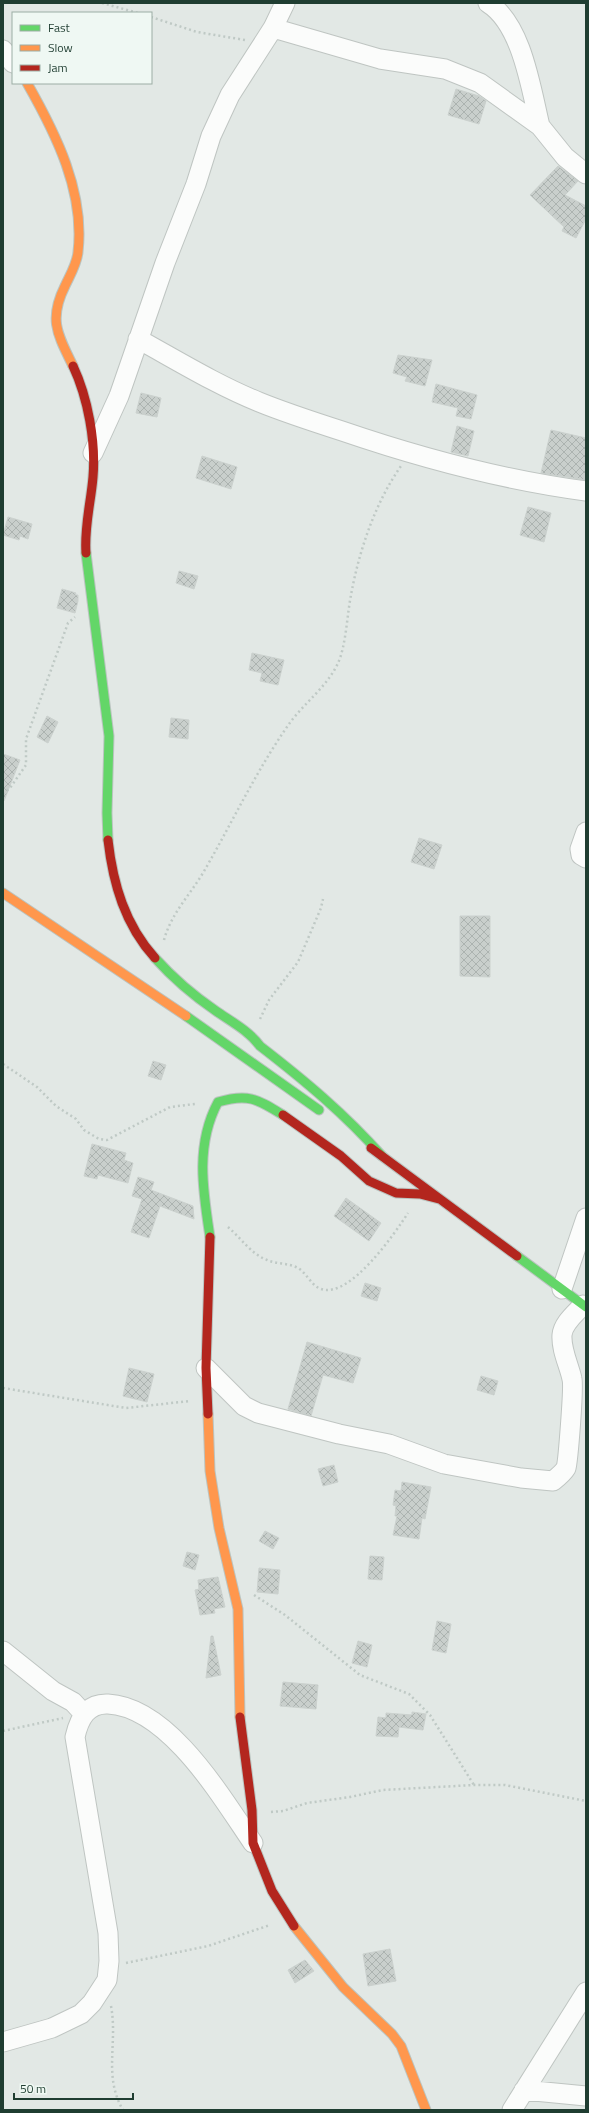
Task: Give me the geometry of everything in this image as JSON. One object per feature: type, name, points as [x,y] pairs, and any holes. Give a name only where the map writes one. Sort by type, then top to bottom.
[{"type":"street","points":[[93,453],[119,396],[165,263],[196,184],[210,136],[230,95],[282,13],[285,3]]},
{"type":"street","points":[[488,3],[502,15],[516,40],[540,126]]},
{"type":"street","points":[[269,34],[349,49],[369,57],[445,69],[462,75],[480,83],[499,95],[540,126],[566,157],[586,174]]},
{"type":"street","points":[[3,50],[12,62]]},
{"type":"street","points":[[28,84],[43,110],[56,139],[69,173],[76,210],[79,238],[78,256],[56,307],[55,318],[59,334],[83,396],[93,453],[86,527],[86,547],[88,583],[110,737],[106,821],[115,882],[126,914],[134,930],[162,965],[190,992],[252,1036],[260,1046],[336,1107],[359,1128],[382,1156]]},
{"type":"street","points":[[138,338],[205,376],[258,402],[410,454],[532,483],[586,491]]},
{"type":"street","points":[[586,832],[580,849],[581,855],[586,858]]},
{"type":"street","points":[[3,893],[162,999],[330,1118],[584,1306],[564,1329],[562,1335],[572,1381],[572,1404],[568,1435],[568,1459],[565,1468],[559,1476],[553,1480],[521,1478],[444,1464],[389,1444],[339,1434],[258,1413],[244,1406],[206,1368]]},
{"type":"street","points":[[254,1844],[252,1810],[240,1716],[238,1609],[219,1528],[210,1471],[206,1368],[211,1241],[202,1192],[203,1144],[212,1115],[218,1102],[235,1097],[246,1097],[259,1100],[301,1126],[341,1156],[370,1181],[396,1193],[420,1194],[439,1199]]},
{"type":"street","points":[[562,1289],[586,1218]]},
{"type":"street","points":[[3,1651],[38,1680],[73,1702],[81,1711]]},
{"type":"street","points":[[81,1711],[92,1706],[102,1704],[115,1704],[133,1709],[148,1717],[171,1737],[201,1769],[231,1809],[254,1844],[272,1891],[288,1919],[343,1988],[392,2034],[401,2046],[426,2110]]},
{"type":"street","points":[[3,2042],[52,2028],[81,2014],[92,2003],[108,1973],[108,1933],[103,1898],[76,1750],[75,1737],[81,1711]]},
{"type":"street","points":[[512,2110],[586,1992]]},
{"type":"street","points":[[524,2090],[586,2096]]},
{"type":"path","points":[[102,3],[134,12]]},
{"type":"path","points":[[152,17],[197,32],[235,40],[269,34]]},
{"type":"path","points":[[162,965],[163,945],[170,922],[202,874],[260,767],[289,724],[327,681],[338,663],[356,567],[383,497],[396,472],[410,454]]},
{"type":"path","points":[[3,794],[10,788],[26,765],[26,739],[68,623],[79,612]]},
{"type":"path","points":[[252,1036],[269,1000],[298,962],[321,908],[323,899]]},
{"type":"path","points":[[3,1064],[37,1087],[56,1106],[76,1119],[84,1130],[99,1139],[107,1140],[170,1107],[218,1102]]},
{"type":"path","points":[[205,1210],[229,1227],[259,1256],[268,1260],[296,1267],[321,1290],[331,1290],[354,1278],[380,1252],[420,1194]]},
{"type":"path","points":[[3,1388],[126,1408],[163,1405],[208,1398]]},
{"type":"path","points":[[232,1580],[285,1615],[360,1675],[409,1694],[430,1715],[474,1785]]},
{"type":"path","points":[[3,1731],[55,1720],[81,1711]]},
{"type":"path","points":[[252,1810],[283,1811],[307,1803],[350,1798],[383,1790],[474,1785],[505,1785],[586,1801]]},
{"type":"path","points":[[123,2110],[112,2086],[114,2032],[108,1973],[208,1946],[288,1919]]},
{"type":"building","points":[[456,89],[479,96],[486,101],[479,124],[448,115]]},
{"type":"building","points":[[558,166],[578,181],[565,195],[586,206],[586,219],[576,238],[562,231],[564,227],[530,195]]},
{"type":"building","points":[[398,355],[432,360],[425,386],[405,381],[407,377],[393,373]]},
{"type":"building","points":[[436,384],[477,395],[471,419],[456,416],[458,408],[432,402]]},
{"type":"building","points":[[141,393],[161,398],[157,417],[136,413]]},
{"type":"building","points":[[457,426],[474,431],[468,456],[451,452]]},
{"type":"building","points":[[551,430],[586,438],[586,480],[541,473]]},
{"type":"building","points":[[202,456],[237,467],[231,489],[196,478]]},
{"type":"building","points":[[528,507],[551,513],[544,542],[520,535]]},
{"type":"building","points":[[8,517],[32,524],[28,539],[20,536],[19,540],[3,535]]},
{"type":"building","points":[[179,571],[198,576],[194,589],[176,583]]},
{"type":"building","points":[[62,589],[78,595],[75,613],[57,608]]},
{"type":"building","points":[[252,653],[284,660],[278,685],[260,681],[262,673],[249,670]]},
{"type":"building","points":[[47,716],[58,722],[48,743],[37,737]]},
{"type":"building","points":[[171,718],[189,720],[188,739],[169,737]]},
{"type":"building","points":[[3,754],[20,760],[4,801],[3,801]]},
{"type":"building","points":[[419,838],[442,845],[434,869],[411,862]]},
{"type":"building","points":[[460,916],[490,916],[490,977],[460,976]]},
{"type":"building","points":[[153,1061],[166,1065],[161,1080],[148,1076]]},
{"type":"building","points":[[92,1144],[126,1153],[124,1160],[133,1163],[128,1183],[98,1175],[97,1179],[84,1176]]},
{"type":"building","points":[[138,1177],[154,1182],[151,1190],[193,1206],[194,1219],[160,1206],[149,1238],[131,1232],[142,1199],[132,1196]]},
{"type":"building","points":[[346,1198],[381,1223],[369,1241],[334,1216]]},
{"type":"building","points":[[365,1283],[381,1288],[377,1301],[361,1296]]},
{"type":"building","points":[[307,1342],[361,1358],[353,1383],[323,1375],[311,1416],[288,1409]]},
{"type":"building","points":[[129,1368],[154,1374],[147,1402],[123,1396]]},
{"type":"building","points":[[481,1376],[498,1381],[494,1395],[477,1390]]},
{"type":"building","points":[[334,1465],[338,1482],[323,1486],[318,1469]]},
{"type":"building","points":[[402,1482],[431,1487],[425,1519],[422,1518],[419,1539],[393,1535],[397,1516],[395,1516],[396,1506],[393,1505],[395,1490],[401,1491]]},
{"type":"building","points":[[265,1531],[279,1538],[273,1549],[259,1541]]},
{"type":"building","points":[[187,1552],[199,1555],[195,1570],[183,1566]]},
{"type":"building","points":[[370,1556],[384,1557],[382,1580],[368,1579]]},
{"type":"building","points":[[259,1568],[280,1570],[278,1594],[257,1592]]},
{"type":"building","points":[[218,1577],[225,1607],[214,1609],[215,1613],[200,1615],[195,1590],[199,1589],[198,1580]]},
{"type":"building","points":[[437,1621],[451,1624],[446,1653],[432,1650]]},
{"type":"building","points":[[211,1636],[213,1636],[221,1675],[206,1678]]},
{"type":"building","points":[[358,1641],[372,1645],[367,1667],[352,1663]]},
{"type":"building","points":[[283,1682],[318,1685],[316,1709],[280,1706]]},
{"type":"building","points":[[412,1712],[426,1714],[423,1730],[399,1727],[398,1737],[376,1736],[378,1717],[386,1718],[386,1713],[412,1715]]},
{"type":"building","points":[[390,1949],[396,1981],[368,1986],[363,1954]]},
{"type":"building","points":[[305,1960],[314,1971],[295,1983],[288,1970]]},
{"type":"traffic: fast","points":[[86,553],[109,736],[107,813],[108,840]]},
{"type":"traffic: fast","points":[[155,958],[176,980],[245,1031],[260,1046],[324,1098],[354,1126],[382,1156]]},
{"type":"traffic: fast","points":[[186,1016],[319,1110]]},
{"type":"traffic: fast","points":[[210,1237],[203,1185],[204,1151],[206,1135],[218,1102],[237,1098],[252,1099],[259,1101],[283,1115]]},
{"type":"traffic: fast","points":[[517,1256],[586,1307]]},
{"type":"traffic: slow","points":[[28,84],[58,143],[73,186],[77,207],[79,230],[78,252],[73,269],[60,298],[56,318],[59,336],[73,366]]},
{"type":"traffic: slow","points":[[3,893],[186,1016]]},
{"type":"traffic: slow","points":[[208,1414],[210,1471],[219,1528],[238,1609],[240,1717]]},
{"type":"traffic: slow","points":[[294,1926],[343,1987],[392,2034],[401,2046],[426,2110]]},
{"type":"traffic: jam","points":[[73,366],[87,406],[92,435],[94,463],[87,524],[86,553]]},
{"type":"traffic: jam","points":[[108,840],[113,872],[122,903],[136,932],[155,958]]},
{"type":"traffic: jam","points":[[283,1115],[341,1156],[369,1181],[396,1193],[420,1194],[439,1199]]},
{"type":"traffic: jam","points":[[371,1148],[517,1256]]},
{"type":"traffic: jam","points":[[208,1414],[206,1368],[210,1237]]},
{"type":"traffic: jam","points":[[240,1717],[252,1810],[253,1843],[272,1891],[294,1926]]}]
